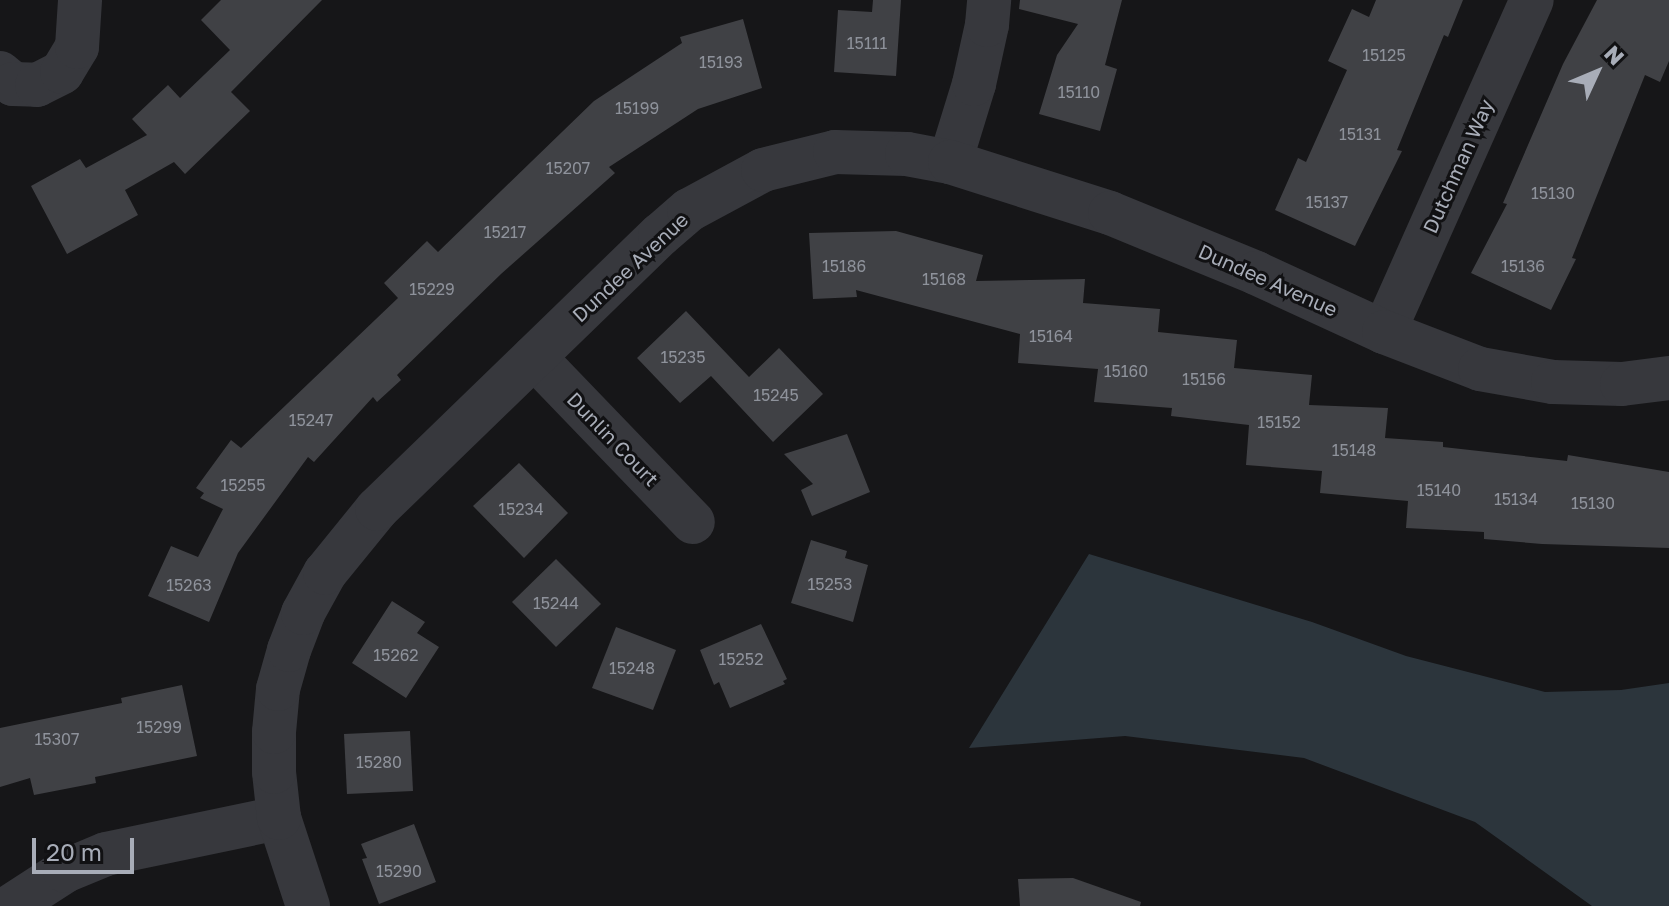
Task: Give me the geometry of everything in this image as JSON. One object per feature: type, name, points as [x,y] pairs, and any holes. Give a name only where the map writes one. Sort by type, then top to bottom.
[{"type":"street","points":[[0,73],[13,84],[37,85],[62,72],[77,47],[80,0]]},
{"type":"street","points":[[950,162],[974,84],[987,25],[989,0]]},
{"type":"street","name":"Dutchman Way","points":[[1384,332],[1532,0]]},
{"type":"street","name":"Dundee Avenue","points":[[308,906],[279,818],[274,772],[278,689],[303,613],[325,573],[377,509],[689,210],[763,170],[835,152],[907,154],[950,162],[1110,213],[1256,273],[1384,332],[1480,369],[1553,382],[1622,384],[1669,378]]},
{"type":"street","name":"Dunlin Court","points":[[534,357],[693,522]]},
{"type":"street","points":[[11,906],[65,871],[106,854],[279,818]]},
{"type":"shaded area","points":[[1089,554],[1312,622],[1406,656],[1545,692],[1621,690],[1669,683],[1669,906],[1592,906],[1475,822],[1304,758],[1125,736],[969,748]]},
{"type":"building","points":[[221,0],[322,0],[231,92],[250,111],[185,174],[174,162],[125,190],[138,215],[67,254],[31,186],[80,159],[86,168],[147,135],[132,119],[168,85],[180,98],[230,50],[201,20]]},
{"type":"building","points":[[873,0],[901,0],[896,76],[834,72],[838,10],[872,12]]},
{"type":"building","points":[[1020,0],[1122,0],[1105,65],[1117,69],[1100,131],[1039,114],[1057,55],[1078,24],[1019,9]]},
{"type":"building","points":[[1376,0],[1463,0],[1448,37],[1444,35],[1397,150],[1402,151],[1355,246],[1275,210],[1298,158],[1306,162],[1347,70],[1328,61],[1352,9],[1369,17]]},
{"type":"building","points":[[1597,0],[1669,0],[1669,61],[1660,82],[1645,75],[1572,258],[1576,259],[1551,310],[1471,273],[1507,204],[1503,203],[1563,64]]},
{"type":"building","points":[[743,19],[762,88],[698,109],[609,167],[615,173],[501,274],[397,375],[401,380],[377,402],[373,397],[314,462],[308,457],[238,553],[209,622],[148,596],[171,546],[198,557],[223,509],[200,498],[204,493],[196,488],[231,440],[241,448],[398,298],[384,283],[427,241],[438,252],[594,101],[682,43],[680,37]]},
{"type":"building","points":[[896,231],[983,255],[976,281],[1085,279],[1083,303],[1160,309],[1158,332],[1237,340],[1234,368],[1312,375],[1309,405],[1388,408],[1385,438],[1443,442],[1443,447],[1567,461],[1568,455],[1669,472],[1669,548],[1542,544],[1484,539],[1484,532],[1406,528],[1408,501],[1320,493],[1322,471],[1246,465],[1249,425],[1171,416],[1172,408],[1094,402],[1098,369],[1018,363],[1020,334],[856,290],[857,297],[813,299],[809,233]]},
{"type":"building","points":[[686,311],[749,377],[779,348],[823,394],[773,442],[711,376],[680,403],[637,358]]},
{"type":"building","points":[[847,434],[870,492],[812,516],[801,490],[813,484],[784,454]]},
{"type":"building","points":[[519,463],[568,513],[524,558],[473,506]]},
{"type":"building","points":[[811,540],[847,551],[845,558],[868,565],[853,622],[791,603]]},
{"type":"building","points":[[556,559],[601,604],[556,647],[512,602]]},
{"type":"building","points":[[392,601],[425,622],[417,633],[439,647],[406,698],[352,663]]},
{"type":"building","points":[[761,624],[787,679],[783,681],[785,684],[730,708],[719,682],[714,685],[700,650]]},
{"type":"building","points":[[616,627],[676,650],[653,710],[592,688]]},
{"type":"building","points":[[182,685],[197,756],[95,777],[96,783],[34,795],[30,778],[0,787],[0,728],[122,703],[121,698]]},
{"type":"building","points":[[410,731],[413,791],[347,794],[344,734]]},
{"type":"building","points":[[414,824],[436,882],[379,904],[362,859],[367,858],[361,844]]},
{"type":"building","points":[[1073,878],[1141,902],[1140,906],[1020,906],[1018,879]]}]
